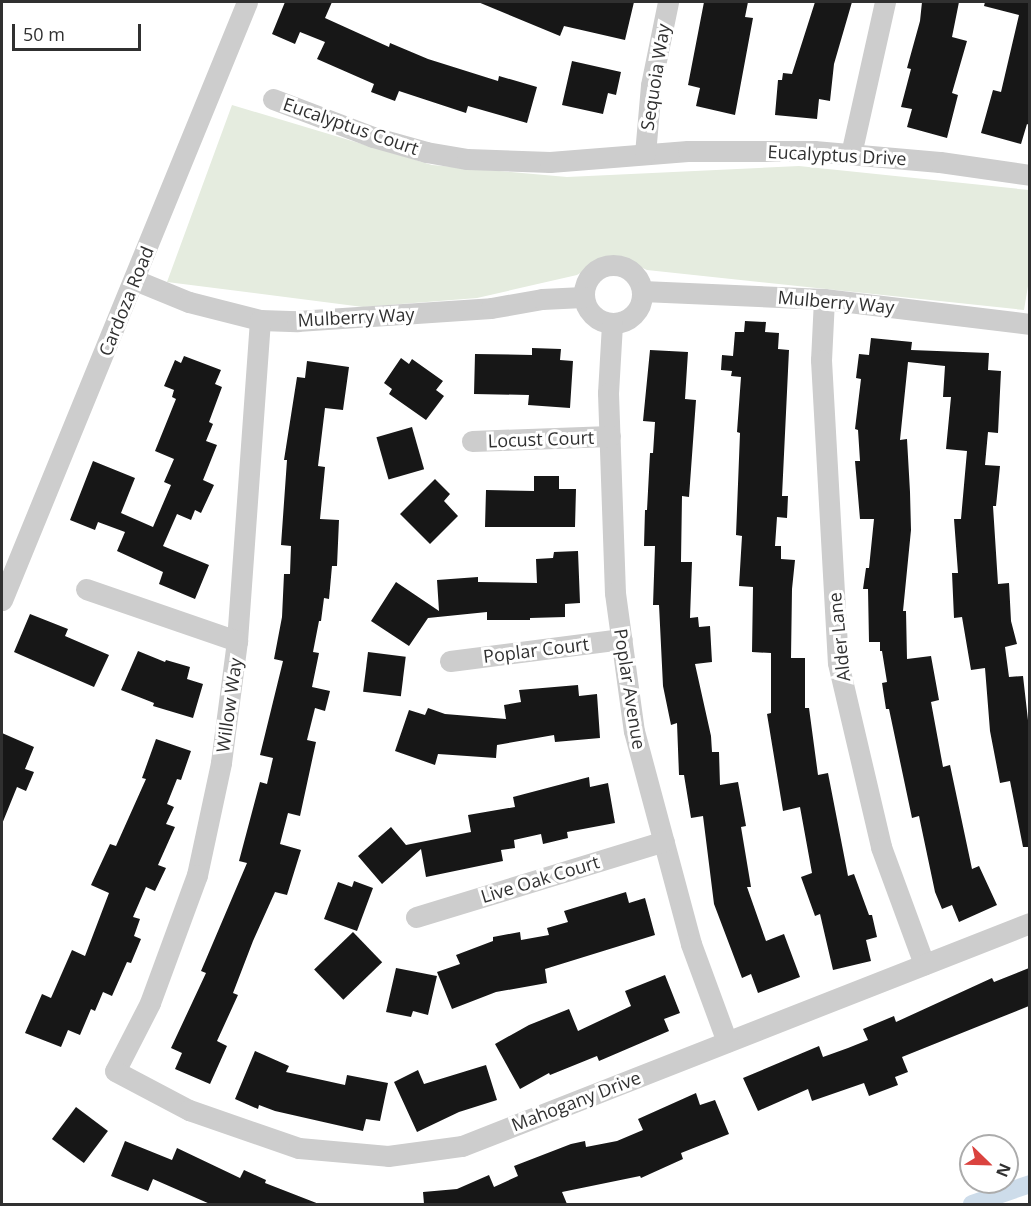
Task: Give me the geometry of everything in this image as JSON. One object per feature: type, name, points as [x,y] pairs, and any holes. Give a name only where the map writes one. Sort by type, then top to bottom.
[{"type":"street","name":"Cardoza Road","points":[[2,600],[247,2]]},
{"type":"street","name":"Sequoia Way","points":[[645,154],[651,85],[668,2]]},
{"type":"street","points":[[851,154],[885,2]]},
{"type":"street","name":"Eucalyptus Court","points":[[273,99],[373,137],[426,152],[467,159],[550,162],[645,154]]},
{"type":"street","name":"Eucalyptus Drive","points":[[645,154],[780,151],[851,154],[940,162],[1029,176]]},
{"type":"street","points":[[616,264],[630,270],[639,280],[642,291],[638,310],[622,322],[612,324],[600,321],[588,310],[583,297],[588,277],[599,267],[616,264]]},
{"type":"street","name":"Mulberry Way","points":[[135,280],[189,302],[260,320],[297,321],[491,308],[542,299],[583,297]]},
{"type":"street","name":"Mulberry Way","points":[[642,291],[824,298],[1029,324]]},
{"type":"street","name":"Alder Lane","points":[[824,298],[821,360],[838,663],[881,847],[924,964]]},
{"type":"street","name":"Willow Way","points":[[115,1071],[150,1003],[197,875],[221,763],[237,641],[260,320]]},
{"type":"street","name":"Poplar Avenue","points":[[612,324],[608,393],[615,593],[634,731],[691,944],[727,1041]]},
{"type":"street","name":"Locust Court","points":[[472,441],[610,436]]},
{"type":"street","points":[[86,589],[237,641]]},
{"type":"street","name":"Poplar Court","points":[[450,661],[622,639]]},
{"type":"street","name":"Live Oak Court","points":[[416,917],[664,841]]},
{"type":"street","name":"Mahogany Drive","points":[[115,1071],[189,1110],[299,1148],[388,1156],[462,1146],[1029,923]]},
{"type":"shaded area","points":[[232,105],[432,165],[567,177],[799,166],[1029,190],[1029,280],[1024,310],[647,270],[618,257],[602,259],[577,275],[477,298],[363,307],[167,282]]},
{"type":"building","points":[[285,2],[332,2],[325,18],[389,47],[390,43],[428,59],[498,81],[499,76],[537,87],[527,123],[468,106],[466,113],[399,91],[395,101],[371,92],[374,84],[317,59],[325,42],[300,32],[295,44],[272,34]]},
{"type":"building","points":[[478,2],[634,2],[625,40],[564,26],[560,36]]},
{"type":"building","points":[[704,2],[748,2],[745,17],[753,18],[735,115],[696,106],[700,88],[688,85]]},
{"type":"building","points":[[815,2],[852,2],[834,64],[830,101],[819,99],[817,119],[775,115],[778,80],[782,80],[783,73],[792,74]]},
{"type":"building","points":[[922,2],[959,2],[952,37],[967,41],[952,93],[958,95],[947,138],[907,127],[912,109],[901,107],[911,69],[907,68],[920,21]]},
{"type":"building","points":[[985,2],[1029,2],[1029,125],[1027,124],[1021,144],[981,133],[993,90],[1001,92],[1019,15],[984,6]]},
{"type":"building","points":[[572,61],[621,72],[616,95],[608,93],[603,114],[562,105]]},
{"type":"building","points":[[745,321],[766,322],[765,332],[779,333],[778,349],[789,350],[782,496],[788,496],[787,518],[777,517],[775,546],[781,546],[781,559],[795,560],[792,589],[791,658],[805,658],[805,708],[809,708],[818,775],[828,773],[848,876],[854,874],[869,915],[872,915],[877,937],[866,940],[871,961],[833,970],[820,914],[815,916],[801,877],[812,873],[800,807],[783,811],[767,714],[771,713],[771,653],[752,652],[753,587],[739,586],[742,536],[736,535],[740,433],[737,432],[741,377],[731,376],[732,371],[721,370],[722,355],[733,356],[735,332],[744,332]]},
{"type":"building","points":[[871,338],[912,342],[911,350],[989,353],[988,370],[1001,371],[998,433],[988,432],[985,465],[1000,466],[996,506],[993,506],[998,584],[1009,583],[1011,621],[1017,644],[1005,647],[1009,677],[1023,676],[1029,729],[1029,847],[1023,847],[1010,781],[1000,783],[990,731],[985,668],[971,670],[962,617],[954,618],[952,573],[958,573],[954,519],[961,519],[967,451],[946,449],[951,397],[943,397],[945,366],[908,362],[900,440],[907,439],[910,492],[911,530],[903,611],[906,611],[907,659],[931,656],[939,700],[931,702],[943,767],[950,765],[972,869],[979,866],[997,905],[959,922],[952,905],[942,909],[935,892],[919,816],[912,818],[889,709],[886,709],[882,683],[887,682],[880,642],[869,642],[868,589],[863,589],[866,568],[869,568],[874,519],[860,519],[855,461],[860,461],[858,430],[855,429],[861,379],[856,378],[859,354],[869,355]]},
{"type":"building","points":[[532,348],[561,349],[560,360],[573,361],[570,408],[528,405],[529,395],[474,394],[475,354],[532,355]]},
{"type":"building","points":[[650,350],[688,352],[685,399],[696,400],[689,497],[682,496],[681,562],[692,562],[690,618],[698,617],[699,627],[710,626],[712,662],[695,664],[711,736],[712,752],[719,752],[720,785],[738,782],[746,826],[741,827],[751,887],[747,887],[766,941],[784,934],[800,977],[758,993],[751,974],[742,978],[714,904],[703,816],[691,818],[684,775],[679,775],[677,723],[671,725],[663,686],[659,605],[653,605],[655,546],[644,546],[650,453],[653,453],[655,422],[643,421]]},
{"type":"building","points":[[184,356],[221,370],[215,384],[222,387],[209,422],[213,424],[206,441],[217,445],[203,480],[214,485],[201,513],[195,510],[191,520],[177,514],[163,546],[209,565],[195,599],[159,584],[163,572],[117,551],[125,532],[98,522],[95,530],[70,520],[93,461],[135,478],[121,513],[153,527],[171,485],[164,482],[174,459],[155,451],[176,399],[172,397],[174,390],[164,386],[175,360],[181,363]]},
{"type":"building","points":[[401,358],[409,364],[412,359],[443,381],[436,390],[444,396],[426,420],[389,394],[392,389],[384,383]]},
{"type":"building","points":[[307,361],[349,367],[343,410],[325,408],[318,466],[325,467],[320,519],[339,520],[337,566],[332,566],[329,599],[324,598],[313,652],[319,653],[312,687],[330,691],[325,711],[315,708],[307,740],[316,742],[300,816],[288,813],[280,844],[301,850],[287,895],[275,892],[253,941],[233,993],[238,995],[217,1041],[227,1046],[210,1084],[175,1069],[182,1053],[171,1048],[206,973],[201,971],[247,863],[239,861],[260,782],[267,784],[273,758],[260,755],[283,661],[274,659],[282,617],[284,574],[290,574],[291,546],[281,545],[287,460],[284,460],[297,377],[305,378]]},
{"type":"building","points":[[412,427],[424,469],[389,479],[376,437]]},
{"type":"building","points":[[534,476],[559,476],[559,489],[576,489],[575,527],[485,527],[486,490],[534,491]]},
{"type":"building","points":[[435,479],[450,494],[444,501],[458,516],[430,544],[400,514]]},
{"type":"building","points":[[578,551],[580,603],[565,604],[565,617],[487,620],[487,612],[428,618],[409,646],[371,621],[396,582],[439,611],[437,580],[478,577],[478,582],[537,583],[536,559],[553,558],[554,552]]},
{"type":"building","points":[[30,614],[68,629],[65,636],[109,655],[94,687],[14,652]]},
{"type":"building","points":[[138,651],[165,662],[166,660],[190,667],[187,679],[203,684],[193,718],[153,706],[154,703],[121,690]]},
{"type":"building","points":[[368,652],[406,657],[401,696],[363,692]]},
{"type":"building","points":[[578,685],[579,696],[597,694],[600,738],[555,742],[554,735],[497,745],[496,758],[438,754],[435,765],[395,751],[409,710],[425,715],[428,708],[445,714],[506,719],[504,705],[521,702],[519,690]]},
{"type":"building","points":[[2,733],[34,747],[25,769],[34,772],[26,791],[17,787],[2,824]]},
{"type":"building","points":[[156,739],[191,751],[181,780],[177,779],[167,804],[174,807],[166,824],[175,827],[158,865],[166,868],[155,891],[146,887],[133,917],[140,919],[134,936],[141,939],[131,963],[127,962],[112,996],[103,992],[95,1011],[91,1009],[80,1035],[68,1030],[61,1047],[25,1033],[42,994],[51,998],[72,950],[85,956],[109,893],[91,885],[110,844],[116,846],[146,779],[142,778]]},
{"type":"building","points":[[589,777],[590,787],[608,783],[615,823],[567,832],[568,838],[543,844],[541,834],[514,840],[515,848],[501,850],[503,861],[426,877],[421,849],[382,884],[358,856],[391,827],[406,845],[471,832],[468,815],[515,807],[513,797]]},
{"type":"building","points":[[354,881],[373,888],[357,931],[324,919],[338,882],[352,887]]},
{"type":"building","points":[[626,892],[629,903],[645,898],[655,935],[545,969],[547,983],[496,992],[452,1009],[437,972],[460,964],[456,955],[493,941],[493,937],[520,932],[521,940],[549,935],[547,928],[568,922],[564,911]]},
{"type":"building","points":[[353,932],[382,962],[343,1000],[314,970]]},
{"type":"building","points":[[396,968],[437,976],[428,1015],[413,1011],[411,1017],[386,1012]]},
{"type":"building","points":[[1029,968],[1029,1006],[902,1057],[908,1072],[895,1077],[898,1085],[869,1096],[864,1083],[812,1101],[808,1089],[758,1111],[743,1078],[819,1046],[823,1057],[848,1048],[868,1040],[863,1029],[894,1016],[896,1022],[992,978],[994,982]]},
{"type":"building","points":[[665,975],[680,1013],[664,1019],[669,1031],[599,1061],[597,1056],[550,1075],[549,1073],[520,1089],[495,1044],[529,1025],[569,1009],[578,1031],[631,1006],[625,991]]},
{"type":"building","points":[[255,1051],[289,1066],[286,1072],[345,1085],[347,1075],[388,1083],[380,1121],[366,1119],[363,1131],[275,1111],[259,1105],[258,1109],[235,1099]]},
{"type":"building","points":[[486,1065],[497,1100],[459,1112],[417,1132],[394,1082],[418,1070],[424,1084]]},
{"type":"building","points":[[696,1093],[700,1105],[715,1100],[729,1134],[681,1153],[683,1159],[641,1178],[640,1176],[562,1192],[567,1204],[424,1204],[423,1192],[457,1189],[489,1175],[494,1187],[518,1176],[514,1166],[571,1144],[585,1141],[586,1147],[617,1141],[643,1130],[638,1119]]},
{"type":"building","points":[[76,1107],[108,1131],[84,1163],[52,1139]]},
{"type":"building","points":[[125,1141],[172,1160],[177,1148],[240,1178],[244,1170],[266,1180],[265,1183],[319,1204],[210,1204],[153,1179],[148,1191],[111,1176]]},
{"type":"waterway","points":[[972,1204],[1030,1184]]}]
